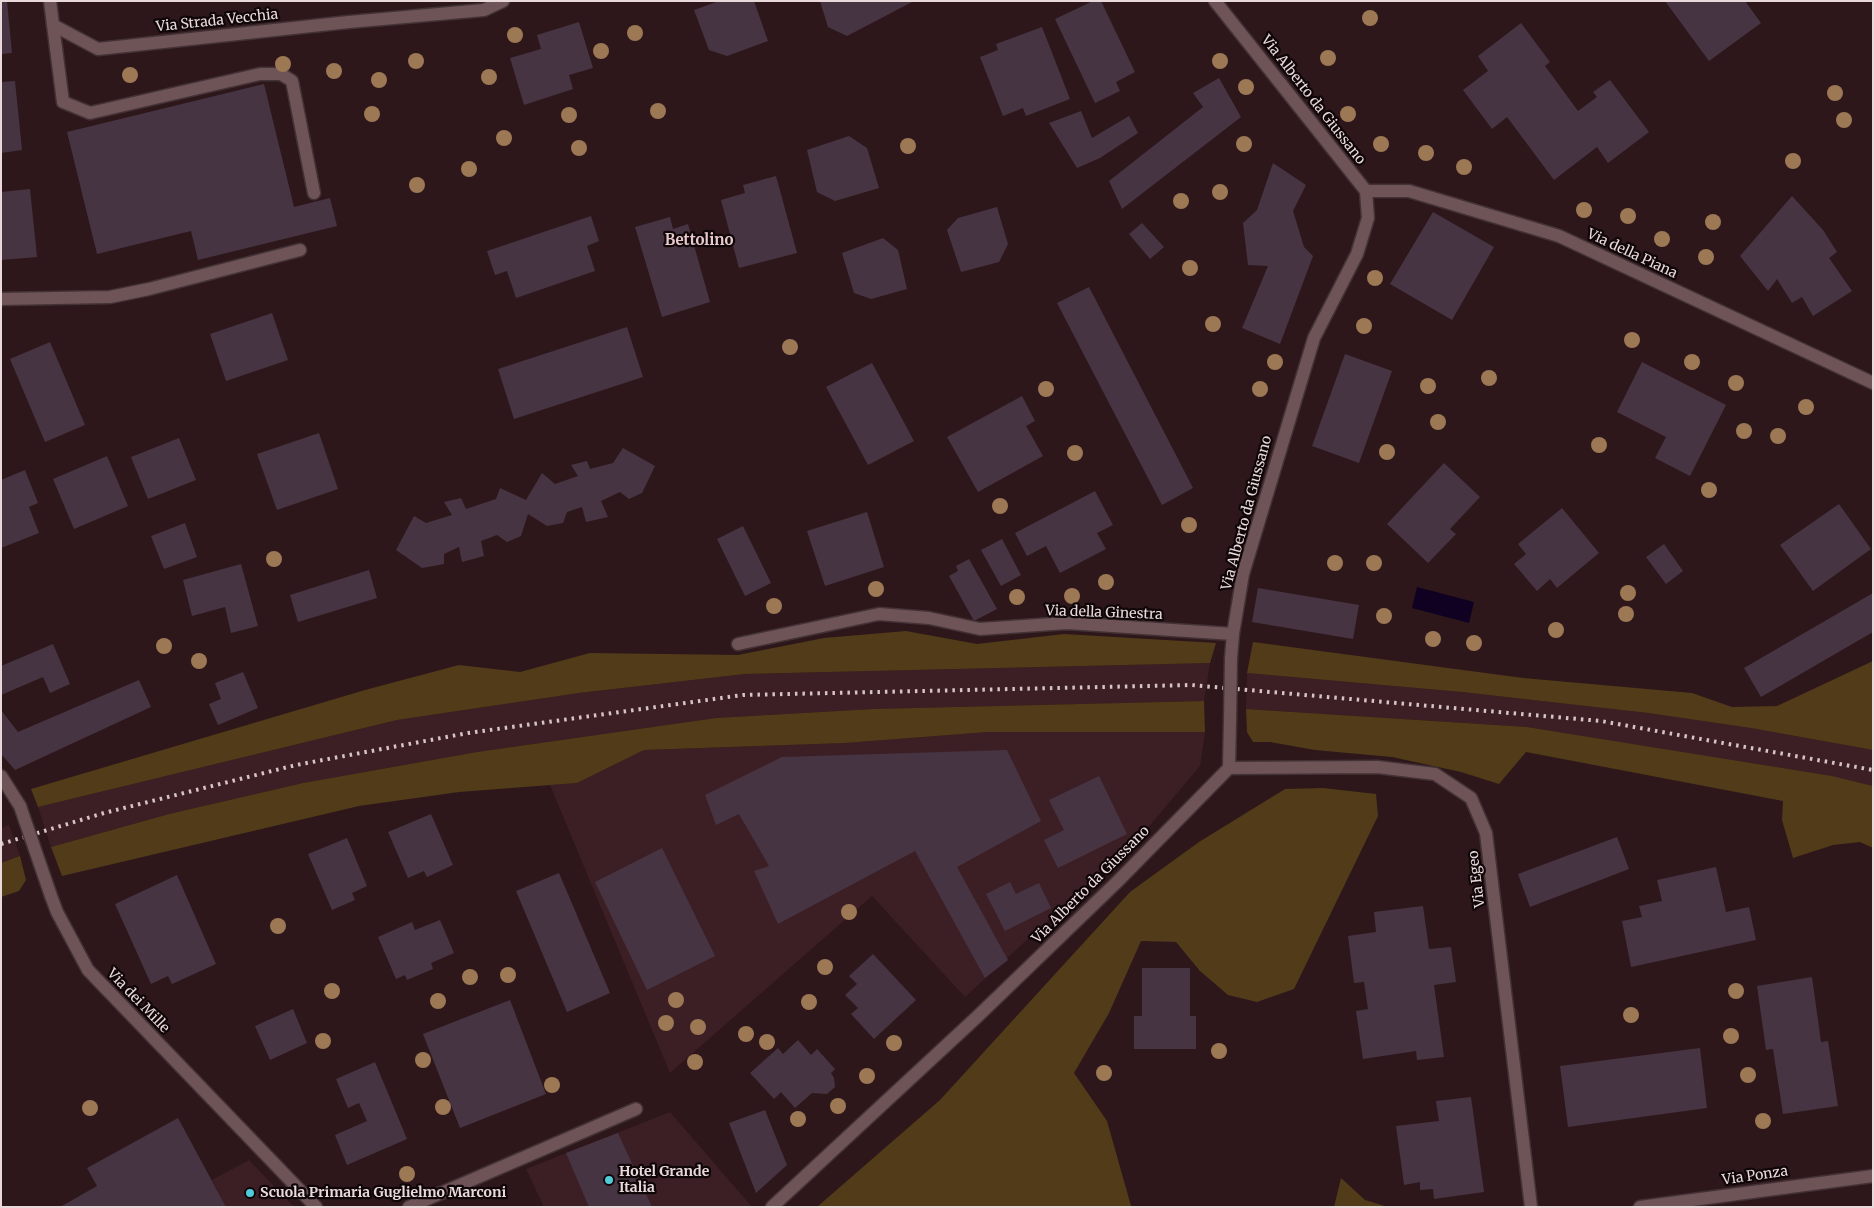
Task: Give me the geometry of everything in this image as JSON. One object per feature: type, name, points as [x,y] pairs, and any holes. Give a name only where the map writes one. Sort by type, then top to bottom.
[{"type":"street","points":[[50,1],[63,102],[90,112],[260,74],[281,74],[292,81],[314,193]]},
{"type":"street","name":"Via Strada Vecchia","points":[[53,25],[98,49],[349,22],[484,10],[503,1]]},
{"type":"street","name":"Via Alberto da Giussano","points":[[772,1207],[979,1015],[1117,882],[1229,768],[1232,634],[1243,574],[1314,338],[1357,254],[1368,218],[1366,192],[1215,1]]},
{"type":"street","name":"Via della Piana","points":[[1366,192],[1409,191],[1559,236],[1873,382]]},
{"type":"street","points":[[1,299],[110,297],[149,289],[300,250]]},
{"type":"street","name":"Via della Ginestra","points":[[738,644],[879,614],[929,618],[980,629],[1066,624],[1232,634]]},
{"type":"street","name":"Via Egeo","points":[[1229,768],[1387,768],[1435,774],[1471,798],[1486,833],[1532,1207]]},
{"type":"street","name":"Via dei Mille","points":[[1,776],[20,806],[50,896],[88,970],[316,1207]]},
{"type":"street","points":[[409,1207],[636,1109]]},
{"type":"street","name":"Via Ponza","points":[[1640,1207],[1873,1176]]},
{"type":"shaded area","points":[[1417,587],[1474,602],[1469,623],[1412,608]]},
{"type":"shaded area","points":[[906,631],[977,644],[1064,634],[1216,643],[1210,663],[745,674],[579,693],[397,720],[38,807],[31,789],[365,690],[459,665],[520,672],[590,653],[738,655],[824,638]]},
{"type":"shaded area","points":[[1253,642],[1523,678],[1692,693],[1732,707],[1777,706],[1873,661],[1873,750],[1751,728],[1648,713],[1462,692],[1247,673]]},
{"type":"shaded area","points":[[1210,663],[1204,701],[873,709],[716,718],[477,752],[303,783],[169,814],[51,847],[38,807],[397,720],[579,693],[745,674]]},
{"type":"shaded area","points":[[1247,673],[1462,692],[1648,713],[1751,728],[1873,750],[1873,786],[1831,776],[1527,727],[1246,709]]},
{"type":"shaded area","points":[[1204,701],[1205,732],[988,732],[845,743],[644,750],[577,783],[459,792],[359,806],[62,876],[51,847],[169,814],[303,783],[477,752],[716,718],[873,709]]},
{"type":"shaded area","points":[[1246,709],[1527,727],[1832,776],[1873,786],[1873,848],[1860,842],[1833,845],[1793,858],[1782,820],[1783,801],[1526,752],[1499,784],[1461,772],[1392,757],[1315,750],[1270,742],[1253,742],[1247,732]]},
{"type":"shaded area","points":[[988,732],[1205,732],[1200,766],[1145,831],[965,997],[872,896],[670,1073],[550,785],[577,783],[644,750],[845,743]]},
{"type":"shaded area","points":[[1323,788],[1376,794],[1378,816],[1294,989],[1257,1002],[1228,995],[1200,971],[1176,942],[1141,941],[1109,1013],[1074,1073],[1107,1121],[1131,1206],[817,1207],[940,1100],[1130,892],[1199,842],[1285,789]]},
{"type":"shaded area","points":[[9,825],[20,856],[1,863],[1,828]]},
{"type":"shaded area","points":[[20,856],[26,880],[19,891],[1,897],[1,863]]},
{"type":"shaded area","points":[[670,1112],[752,1207],[544,1207],[526,1169]]},
{"type":"shaded area","name":"Scuola Primaria Guglielmo Marconi","points":[[249,1160],[294,1207],[226,1207],[212,1180]]},
{"type":"shaded area","points":[[1341,1178],[1365,1200],[1388,1207],[1334,1207]]},
{"type":"building","points":[[1,1],[7,1],[12,53],[1,54]]},
{"type":"building","points":[[719,1],[754,1],[768,41],[727,56],[709,50],[694,10]]},
{"type":"building","points":[[820,1],[914,1],[847,36],[828,27]]},
{"type":"building","points":[[1093,1],[1101,1],[1135,72],[1116,82],[1120,91],[1095,103],[1055,19]]},
{"type":"building","points":[[1665,1],[1745,1],[1761,23],[1709,61]]},
{"type":"building","points":[[579,22],[593,68],[569,75],[573,89],[524,105],[510,58],[541,49],[537,35]]},
{"type":"building","points":[[1521,23],[1550,62],[1545,66],[1578,111],[1597,97],[1593,92],[1610,80],[1649,132],[1608,163],[1597,147],[1554,180],[1507,117],[1492,129],[1463,90],[1488,71],[1478,56]]},
{"type":"building","points":[[1042,27],[1070,99],[1026,116],[1023,108],[1003,116],[980,57],[998,50],[996,44]]},
{"type":"building","points":[[1219,78],[1241,117],[1122,209],[1109,181],[1203,107],[1193,93]]},
{"type":"building","points":[[15,81],[22,150],[1,153],[1,82]]},
{"type":"building","points":[[264,84],[294,207],[330,198],[337,226],[198,260],[191,231],[97,254],[67,132]]},
{"type":"building","points":[[1081,111],[1092,138],[1129,116],[1138,133],[1100,158],[1077,168],[1049,123]]},
{"type":"building","points":[[849,136],[867,148],[879,188],[835,201],[817,192],[807,150]]},
{"type":"building","points":[[1273,163],[1306,185],[1293,211],[1304,247],[1313,256],[1280,344],[1242,328],[1268,266],[1248,265],[1243,223],[1257,210]]},
{"type":"building","points":[[776,176],[797,253],[739,268],[721,200],[745,193],[743,185]]},
{"type":"building","points":[[30,189],[37,257],[1,260],[1,192]]},
{"type":"building","points":[[1792,196],[1823,230],[1837,252],[1829,258],[1852,291],[1813,316],[1802,297],[1792,303],[1777,279],[1768,291],[1740,256]]},
{"type":"building","points":[[997,207],[1008,244],[999,262],[961,272],[947,230],[958,218]]},
{"type":"building","points":[[1433,212],[1494,247],[1452,320],[1390,284]]},
{"type":"building","points":[[591,216],[599,241],[587,246],[595,271],[516,298],[507,271],[495,275],[487,251]]},
{"type":"building","points":[[670,217],[673,229],[688,224],[710,302],[662,317],[635,227]]},
{"type":"building","points":[[1142,223],[1164,247],[1150,259],[1129,234]]},
{"type":"building","points":[[883,238],[898,250],[907,289],[871,299],[854,293],[842,253]]},
{"type":"building","points":[[1089,287],[1193,488],[1162,505],[1057,303]]},
{"type":"building","points":[[272,313],[288,360],[226,381],[210,334]]},
{"type":"building","points":[[627,327],[643,377],[514,419],[498,369]]},
{"type":"building","points":[[50,342],[85,425],[45,442],[10,359]]},
{"type":"building","points":[[1345,354],[1392,371],[1359,463],[1312,446]]},
{"type":"building","points":[[1642,362],[1726,405],[1690,476],[1655,458],[1666,437],[1617,412]]},
{"type":"building","points":[[872,363],[914,441],[868,465],[826,387]]},
{"type":"building","points":[[1022,396],[1035,421],[1026,426],[1043,456],[978,492],[947,437]]},
{"type":"building","points":[[319,433],[338,489],[277,510],[257,454]]},
{"type":"building","points":[[179,438],[196,480],[148,499],[131,457]]},
{"type":"building","points":[[623,448],[655,466],[642,493],[629,499],[620,492],[601,501],[608,517],[586,522],[582,507],[567,512],[563,523],[547,526],[528,514],[521,536],[507,542],[497,535],[481,541],[484,556],[462,562],[459,547],[444,554],[444,564],[422,568],[396,550],[414,516],[426,523],[452,515],[444,502],[461,498],[466,509],[496,499],[500,488],[526,500],[542,473],[555,484],[578,476],[571,465],[587,461],[590,469],[613,463]]},
{"type":"building","points":[[107,456],[128,506],[74,529],[53,479]]},
{"type":"building","points":[[1444,463],[1480,497],[1450,529],[1456,534],[1428,563],[1387,524]]},
{"type":"building","points":[[25,470],[38,503],[29,507],[39,533],[1,548],[1,480]]},
{"type":"building","points":[[1095,491],[1113,525],[1097,533],[1106,549],[1060,573],[1046,546],[1027,556],[1015,533]]},
{"type":"building","points":[[1839,504],[1871,549],[1813,591],[1780,545]]},
{"type":"building","points":[[1562,508],[1599,553],[1557,588],[1550,579],[1537,591],[1514,564],[1526,554],[1518,544]]},
{"type":"building","points":[[867,512],[884,567],[825,586],[807,531]]},
{"type":"building","points":[[185,523],[197,557],[164,569],[151,536]]},
{"type":"building","points":[[743,526],[771,583],[745,596],[717,539]]},
{"type":"building","points":[[1002,539],[1021,575],[1001,586],[981,550]]},
{"type":"building","points":[[1664,544],[1683,571],[1666,584],[1646,557]]},
{"type":"building","points":[[969,559],[997,609],[974,621],[949,576],[958,571],[956,566]]},
{"type":"building","points":[[241,564],[258,626],[231,633],[225,607],[192,616],[183,580]]},
{"type":"building","points":[[369,570],[377,598],[298,622],[290,595]]},
{"type":"building","points":[[1258,588],[1359,605],[1353,639],[1252,622]]},
{"type":"building","points":[[1873,593],[1873,632],[1761,697],[1744,668]]},
{"type":"building","points":[[53,644],[70,684],[50,693],[43,677],[1,695],[1,666]]},
{"type":"building","points":[[243,672],[258,708],[218,725],[209,704],[221,699],[215,683]]},
{"type":"building","points":[[139,680],[151,707],[15,770],[1,754],[1,710],[18,732]]},
{"type":"building","points":[[1007,750],[1041,821],[957,867],[1008,960],[985,978],[915,851],[778,924],[754,871],[769,866],[739,814],[716,825],[705,795],[782,757]]},
{"type":"building","points":[[1099,776],[1127,834],[1058,868],[1044,840],[1064,830],[1049,800]]},
{"type":"building","points":[[431,814],[453,865],[427,877],[424,871],[408,878],[388,832]]},
{"type":"building","points":[[1617,837],[1629,869],[1530,907],[1518,874]]},
{"type":"building","points":[[347,838],[367,886],[352,893],[355,900],[332,910],[308,854]]},
{"type":"building","points":[[662,848],[715,956],[647,990],[595,882]]},
{"type":"building","points":[[1716,867],[1726,912],[1749,907],[1756,940],[1631,967],[1622,921],[1642,917],[1639,906],[1662,901],[1657,880]]},
{"type":"building","points":[[559,873],[610,993],[567,1012],[516,891]]},
{"type":"building","points":[[177,875],[216,964],[172,984],[168,976],[151,984],[115,904]]},
{"type":"building","points":[[1010,882],[1016,894],[1039,883],[1051,908],[1005,931],[986,894]]},
{"type":"building","points":[[1423,906],[1429,949],[1451,947],[1456,982],[1434,985],[1444,1057],[1417,1060],[1416,1051],[1363,1059],[1356,1011],[1368,1009],[1364,982],[1354,983],[1348,936],[1376,932],[1374,912]]},
{"type":"building","points":[[440,920],[454,953],[431,963],[433,969],[407,980],[405,975],[396,979],[378,937],[412,922],[415,930]]},
{"type":"building","points":[[873,954],[916,1000],[874,1039],[851,1014],[858,1008],[845,995],[857,984],[849,976]]},
{"type":"building","points":[[1142,968],[1190,968],[1190,1016],[1196,1016],[1196,1049],[1134,1049],[1134,1016],[1142,1016]]},
{"type":"building","points":[[1812,977],[1821,1042],[1828,1041],[1838,1106],[1783,1114],[1773,1049],[1766,1050],[1757,986]]},
{"type":"building","points":[[510,1000],[546,1094],[460,1128],[423,1034]]},
{"type":"building","points":[[293,1009],[307,1043],[270,1060],[255,1026]]},
{"type":"building","points":[[798,1040],[811,1055],[817,1049],[835,1069],[831,1073],[834,1078],[835,1087],[827,1094],[812,1093],[795,1108],[781,1092],[774,1099],[750,1073],[778,1048],[783,1054]]},
{"type":"building","points":[[1700,1048],[1707,1108],[1568,1127],[1560,1066]]},
{"type":"building","points":[[375,1062],[407,1139],[347,1165],[335,1135],[367,1121],[359,1103],[348,1108],[336,1079]]},
{"type":"building","points":[[1471,1097],[1484,1192],[1434,1199],[1433,1189],[1420,1190],[1420,1182],[1404,1185],[1396,1126],[1439,1121],[1436,1101]]},
{"type":"building","points":[[765,1110],[787,1165],[756,1193],[729,1123]]},
{"type":"building","points":[[178,1118],[226,1207],[60,1207],[97,1186],[87,1168]]},
{"type":"building","name":"Hotel Grande Italia","points":[[618,1133],[652,1207],[589,1207],[566,1153]]},
{"type":"railway","points":[[1,844],[104,813],[296,765],[468,733],[743,695],[1191,685],[1601,721],[1873,770]]},
{"type":"place","name":"Hotel Grande Italia","points":[[609,1180]]},
{"type":"place","name":"Scuola Primaria Guglielmo Marconi","points":[[250,1193]]},
{"type":"district","name":"Bettolino","points":[[699,241]]}]
